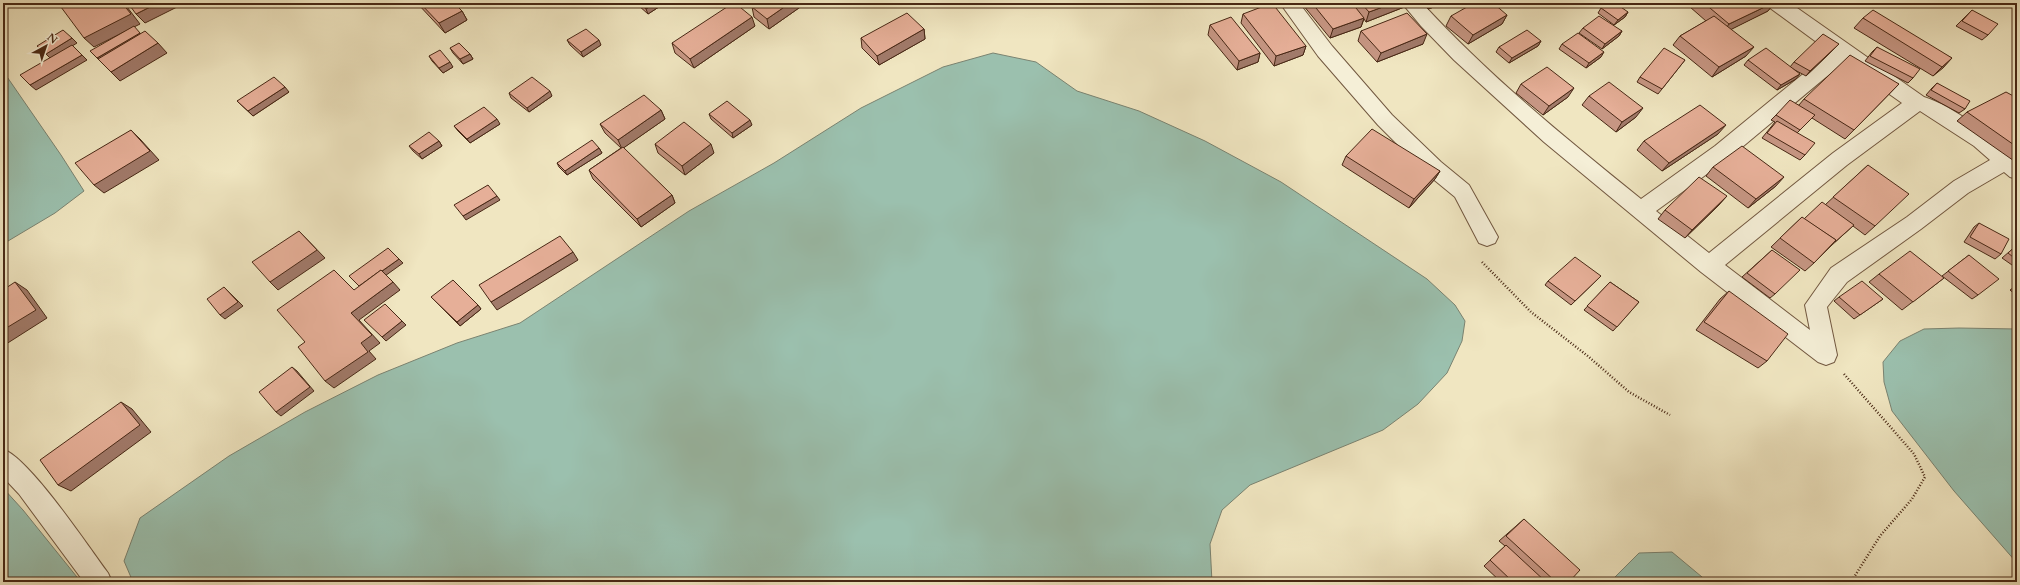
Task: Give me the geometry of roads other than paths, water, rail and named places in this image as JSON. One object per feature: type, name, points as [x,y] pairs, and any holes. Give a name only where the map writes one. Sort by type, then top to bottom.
[{"type":"street","points":[[1289,3],[1325,51],[1385,120],[1434,168],[1462,190],[1487,236]]},
{"type":"street","points":[[1411,3],[1473,68],[1641,211],[1708,266],[1826,355],[1816,305],[1839,275],[1914,224],[1961,187],[2011,166],[1981,140],[1927,106],[1917,103],[1859,64],[1844,50],[1777,3]]},
{"type":"street","points":[[1641,211],[1722,152],[1844,50]]},
{"type":"street","points":[[1708,266],[1840,159],[1917,103]]},
{"type":"street","points":[[3,460],[28,486],[99,582]]}]
